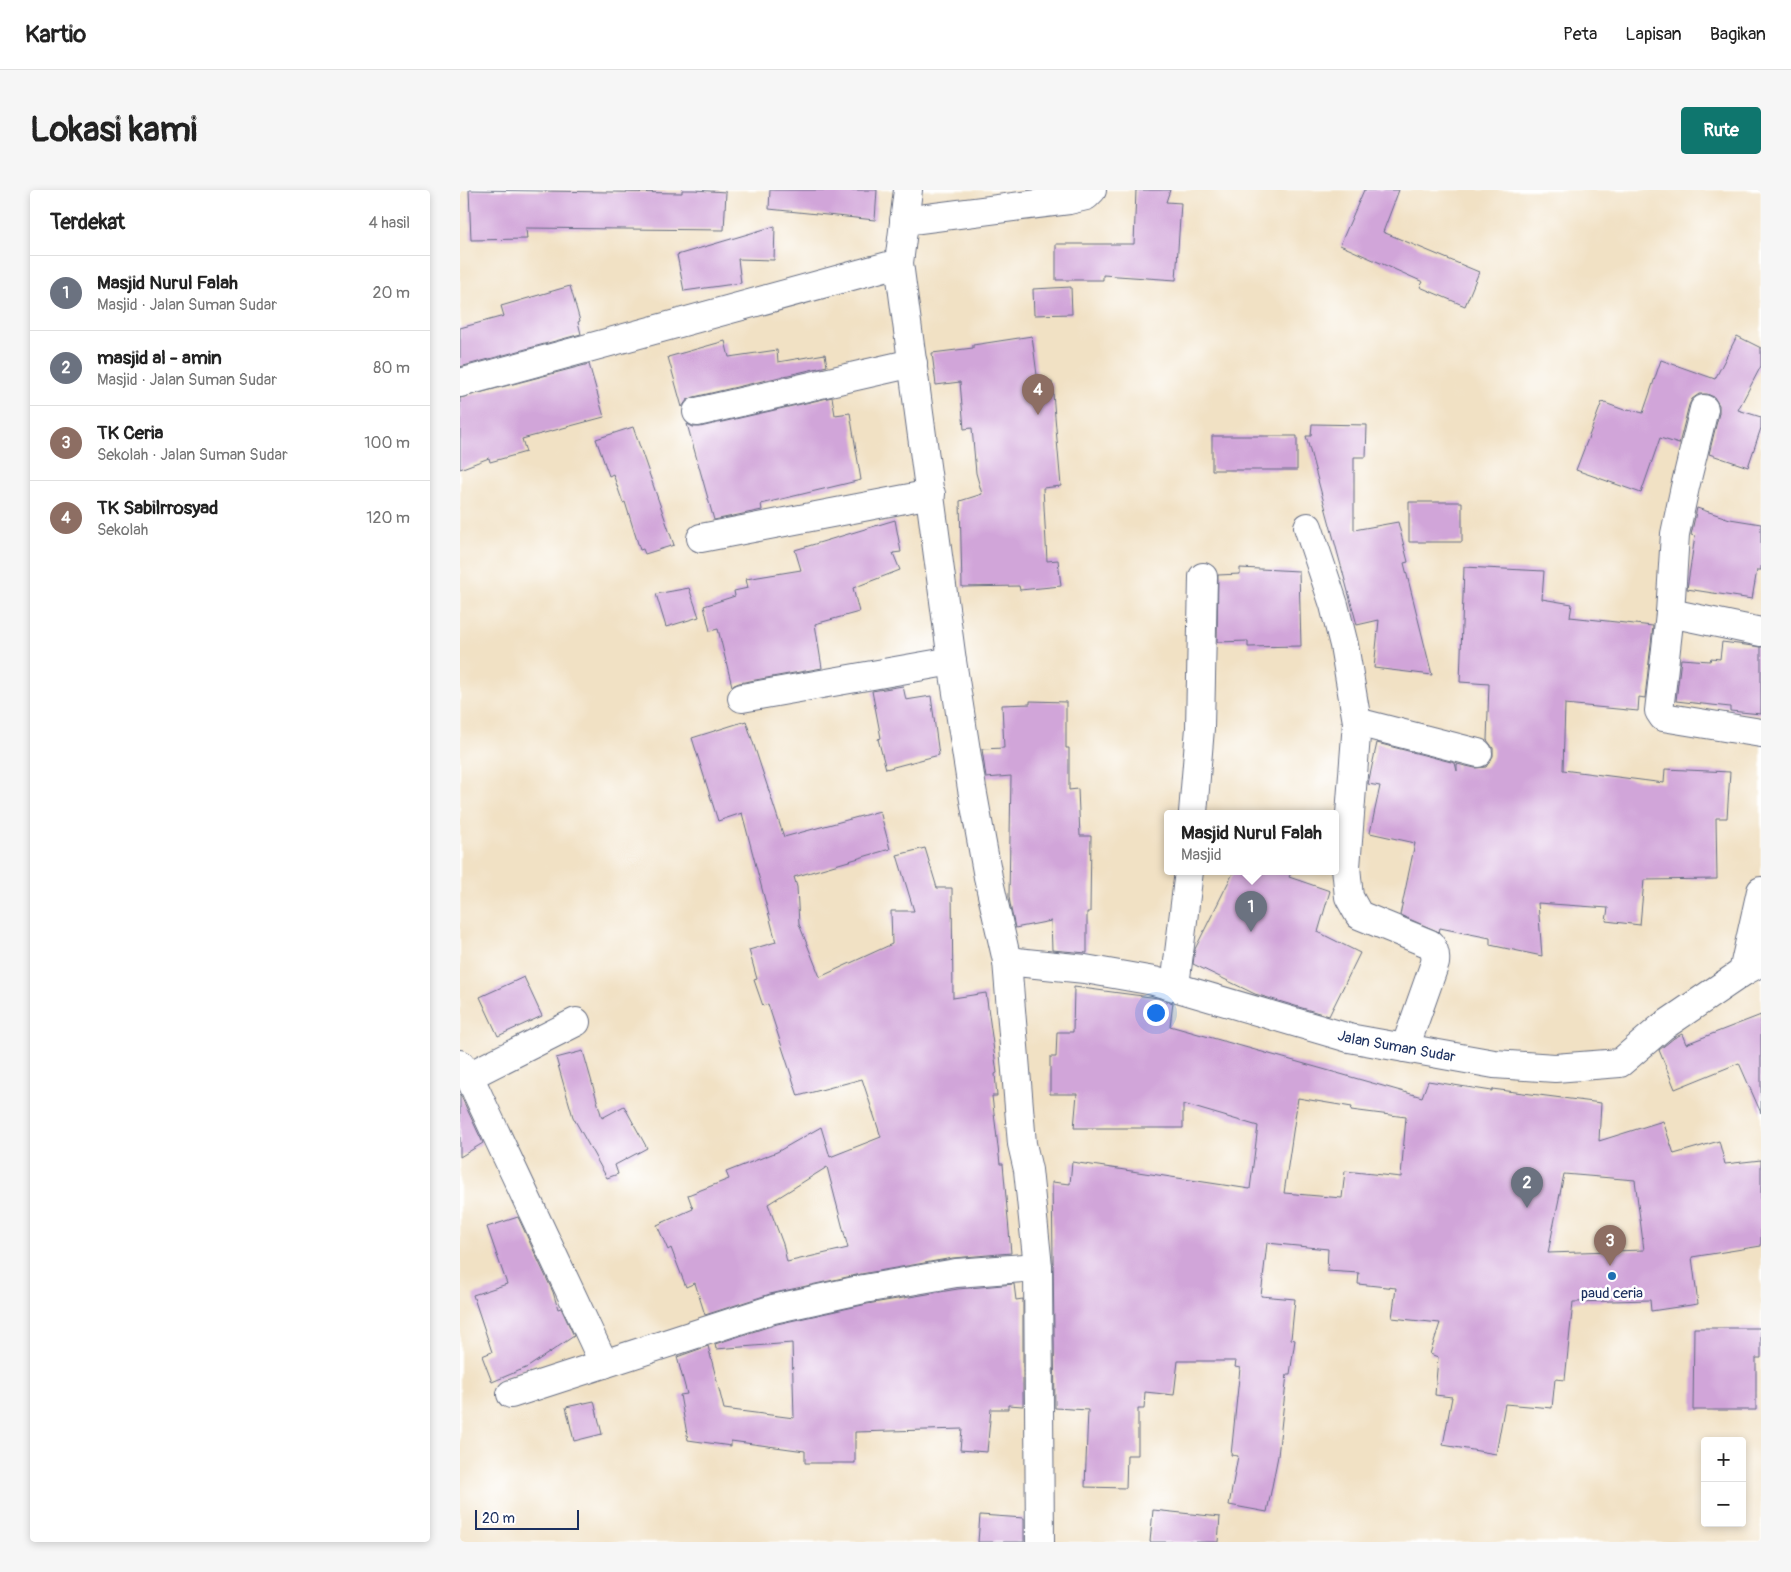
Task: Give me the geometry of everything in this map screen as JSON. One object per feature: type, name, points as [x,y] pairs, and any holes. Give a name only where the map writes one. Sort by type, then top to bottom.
[{"type":"street","points":[[908,190],[899,263],[952,661],[988,877],[1007,960],[1022,1144],[1028,1170],[1038,1266],[1040,1542]]},
{"type":"street","points":[[904,221],[1069,200],[1086,196],[1092,190]]},
{"type":"street","points":[[460,383],[899,263]]},
{"type":"street","points":[[697,412],[913,363]]},
{"type":"street","points":[[1704,409],[1684,487],[1675,534],[1670,613],[1660,711],[1664,717],[1761,733]]},
{"type":"street","points":[[701,538],[930,494]]},
{"type":"street","points":[[1308,527],[1334,605],[1344,645],[1357,722],[1346,867],[1349,897],[1360,915],[1430,944],[1434,948],[1436,955],[1435,963],[1405,1048]]},
{"type":"street","points":[[1193,810],[1200,719],[1203,577]]},
{"type":"street","points":[[1670,613],[1761,632]]},
{"type":"street","points":[[742,698],[952,661]]},
{"type":"street","points":[[1357,722],[1478,753]]},
{"type":"street","points":[[1175,986],[1189,875]]},
{"type":"street","points":[[1752,967],[1761,892]]},
{"type":"street","name":"Jalan Suman Sudar","points":[[1007,960],[1111,972],[1175,986],[1349,1038],[1494,1064],[1554,1068],[1620,1063],[1662,1027],[1752,967]]},
{"type":"street","points":[[576,1022],[464,1070],[604,1364]]},
{"type":"street","points":[[511,1394],[773,1309],[864,1289],[956,1273],[1038,1266]]},
{"type":"building","points":[[469,190],[682,193],[682,190],[694,190],[726,192],[724,230],[526,228],[527,239],[471,240]]},
{"type":"building","points":[[770,190],[877,190],[875,220],[769,209]]},
{"type":"building","points":[[1136,190],[1170,190],[1166,202],[1181,203],[1176,280],[1103,275],[1103,280],[1056,280],[1056,244],[1134,244]]},
{"type":"building","points":[[1364,190],[1399,190],[1383,232],[1479,272],[1465,306],[1420,287],[1423,282],[1340,245]]},
{"type":"building","points":[[775,226],[774,260],[738,259],[741,283],[684,291],[677,255]]},
{"type":"building","points":[[570,286],[580,321],[578,322],[581,334],[460,367],[460,328],[504,316],[501,306]]},
{"type":"building","points":[[1071,287],[1072,314],[1034,315],[1033,289]]},
{"type":"building","points":[[1032,336],[1038,383],[1052,382],[1061,486],[1043,488],[1047,561],[1058,560],[1061,586],[1020,590],[1019,586],[962,587],[960,501],[982,494],[976,473],[972,428],[964,429],[960,382],[936,385],[932,353],[973,348],[973,345]]},
{"type":"building","points":[[1737,336],[1761,348],[1761,366],[1738,410],[1761,417],[1761,428],[1748,467],[1709,454],[1719,413],[1719,405],[1714,397],[1707,394],[1699,394],[1692,399],[1689,405],[1679,444],[1660,438],[1641,493],[1576,470],[1602,402],[1627,411],[1628,409],[1643,413],[1661,360],[1715,379]]},
{"type":"building","points":[[725,341],[729,357],[777,350],[778,362],[825,354],[827,366],[694,397],[687,400],[682,407],[668,357]]},
{"type":"building","points":[[589,364],[604,417],[522,439],[526,452],[490,462],[489,458],[460,469],[460,398]]},
{"type":"building","points":[[832,397],[835,415],[850,413],[861,480],[761,504],[762,510],[714,520],[687,424],[693,427],[700,427]]},
{"type":"building","points":[[1312,424],[1367,425],[1366,457],[1354,457],[1354,530],[1398,522],[1408,562],[1404,563],[1432,675],[1374,668],[1379,620],[1357,625],[1306,436],[1311,436]]},
{"type":"building","points":[[633,427],[674,545],[645,554],[643,549],[640,550],[625,502],[623,503],[613,474],[609,476],[596,439]]},
{"type":"building","points":[[1212,436],[1297,436],[1297,470],[1212,470]]},
{"type":"building","points":[[1409,502],[1462,502],[1462,542],[1409,542]]},
{"type":"building","points":[[1697,508],[1730,519],[1761,524],[1761,570],[1757,570],[1752,599],[1687,589],[1695,536],[1691,535]]},
{"type":"building","points":[[895,520],[901,552],[893,553],[900,570],[853,588],[859,612],[815,624],[822,668],[739,683],[732,686],[718,629],[710,631],[704,606],[735,596],[734,591],[748,588],[746,579],[801,570],[795,550]]},
{"type":"building","points":[[1464,567],[1544,571],[1542,599],[1572,604],[1570,617],[1653,626],[1645,698],[1639,697],[1638,711],[1565,704],[1563,770],[1664,783],[1665,769],[1730,772],[1727,818],[1716,818],[1717,879],[1644,880],[1640,925],[1606,921],[1608,908],[1538,903],[1542,956],[1490,945],[1490,938],[1440,928],[1439,932],[1400,915],[1415,843],[1370,833],[1380,786],[1368,784],[1377,743],[1455,763],[1457,771],[1457,764],[1475,768],[1486,767],[1493,756],[1493,748],[1487,740],[1489,684],[1460,682]]},
{"type":"building","points":[[1240,568],[1299,571],[1301,646],[1248,647],[1248,641],[1217,642],[1218,575],[1240,574]]},
{"type":"building","points":[[689,588],[699,617],[666,627],[656,594]]},
{"type":"building","points":[[1722,642],[1761,647],[1761,714],[1730,711],[1730,707],[1676,701],[1681,659],[1710,661],[1711,658],[1720,659]]},
{"type":"building","points":[[903,686],[906,700],[931,696],[939,755],[886,769],[878,739],[881,738],[872,691]]},
{"type":"building","points":[[1030,701],[1066,702],[1066,748],[1069,748],[1069,790],[1078,789],[1080,836],[1091,836],[1090,912],[1087,912],[1087,953],[1052,950],[1051,921],[1015,928],[1009,897],[1011,776],[986,778],[982,749],[1004,748],[1002,705],[1030,704]]},
{"type":"building","points":[[746,721],[784,837],[880,811],[890,849],[794,877],[797,887],[799,924],[820,977],[892,944],[891,911],[914,911],[897,855],[925,848],[937,888],[952,888],[953,998],[986,993],[997,1073],[995,1074],[997,1096],[992,1096],[1000,1164],[1003,1164],[1011,1253],[953,1258],[861,1274],[770,1294],[705,1315],[695,1283],[686,1287],[671,1248],[668,1250],[657,1225],[693,1209],[688,1195],[729,1179],[726,1172],[777,1152],[821,1127],[830,1157],[881,1137],[862,1079],[798,1096],[768,1004],[763,1006],[754,980],[757,979],[749,950],[776,942],[742,813],[718,821],[692,738]],"holes":[[[827,1167],[848,1248],[787,1262],[783,1244],[768,1204]]]},
{"type":"building","points":[[1232,875],[1290,875],[1289,877],[1330,891],[1318,932],[1360,953],[1329,1016],[1255,994],[1193,964],[1195,949]]},
{"type":"building","points":[[524,977],[542,1016],[498,1036],[480,997]]},
{"type":"building","points":[[1074,987],[1158,998],[1173,1003],[1170,1026],[1422,1097],[1428,1081],[1492,1091],[1492,1089],[1601,1103],[1599,1141],[1663,1121],[1674,1154],[1719,1141],[1725,1164],[1761,1160],[1761,1246],[1692,1257],[1698,1304],[1651,1311],[1650,1300],[1573,1302],[1565,1380],[1555,1379],[1552,1408],[1505,1404],[1496,1454],[1443,1445],[1452,1397],[1435,1395],[1438,1357],[1430,1354],[1440,1323],[1392,1318],[1396,1288],[1358,1284],[1359,1273],[1327,1271],[1328,1249],[1267,1243],[1261,1296],[1295,1299],[1291,1339],[1295,1340],[1290,1374],[1287,1374],[1278,1456],[1267,1512],[1229,1505],[1238,1456],[1231,1455],[1240,1368],[1235,1367],[1236,1361],[1178,1361],[1174,1395],[1145,1392],[1144,1409],[1138,1409],[1138,1455],[1127,1455],[1126,1488],[1085,1487],[1088,1410],[1055,1408],[1052,1182],[1070,1184],[1072,1162],[1250,1189],[1258,1126],[1183,1104],[1183,1128],[1074,1128],[1077,1094],[1050,1094],[1050,1057],[1056,1057],[1057,1032],[1073,1032]],"holes":[[[1298,1098],[1352,1107],[1351,1110],[1406,1117],[1401,1177],[1345,1171],[1342,1198],[1284,1193]],[[1564,1174],[1635,1180],[1644,1250],[1548,1253]]]},
{"type":"building","points":[[1761,1015],[1761,1113],[1739,1063],[1675,1089],[1659,1050],[1682,1034],[1686,1044]]},
{"type":"building","points":[[583,1051],[602,1118],[624,1106],[647,1148],[615,1165],[618,1174],[607,1178],[573,1117],[556,1058]]},
{"type":"building","points":[[460,1094],[483,1143],[460,1157]]},
{"type":"building","points":[[518,1217],[553,1292],[558,1309],[561,1308],[574,1336],[528,1367],[492,1382],[482,1356],[492,1352],[473,1295],[507,1284],[487,1227]]},
{"type":"building","points":[[1014,1284],[1016,1300],[1023,1299],[1023,1406],[1008,1405],[1008,1409],[991,1409],[987,1452],[960,1450],[962,1429],[855,1432],[855,1463],[805,1463],[805,1451],[731,1441],[731,1446],[688,1440],[680,1395],[687,1394],[677,1357],[708,1346],[724,1409],[794,1418],[792,1343],[716,1349],[715,1344],[777,1324],[867,1304],[958,1289]]},
{"type":"building","points":[[1694,1328],[1761,1328],[1761,1358],[1756,1358],[1756,1410],[1693,1410]]},
{"type":"building","points":[[594,1401],[602,1434],[574,1441],[566,1407]]},
{"type":"building","points":[[1153,1510],[1220,1517],[1218,1542],[1150,1542]]},
{"type":"building","points":[[980,1515],[1024,1518],[1024,1542],[978,1542]]},
{"type":"place","name":"TK Sabilrrosyad","points":[[1038,415]]},
{"type":"place","name":"Masjid Nurul Falah","points":[[1251,932]]},
{"type":"place","name":"masjid al - amin","points":[[1527,1208]]},
{"type":"place","name":"TK Ceria","points":[[1610,1266]]},
{"type":"place","name":"paud ceria","points":[[1612,1276]]}]
